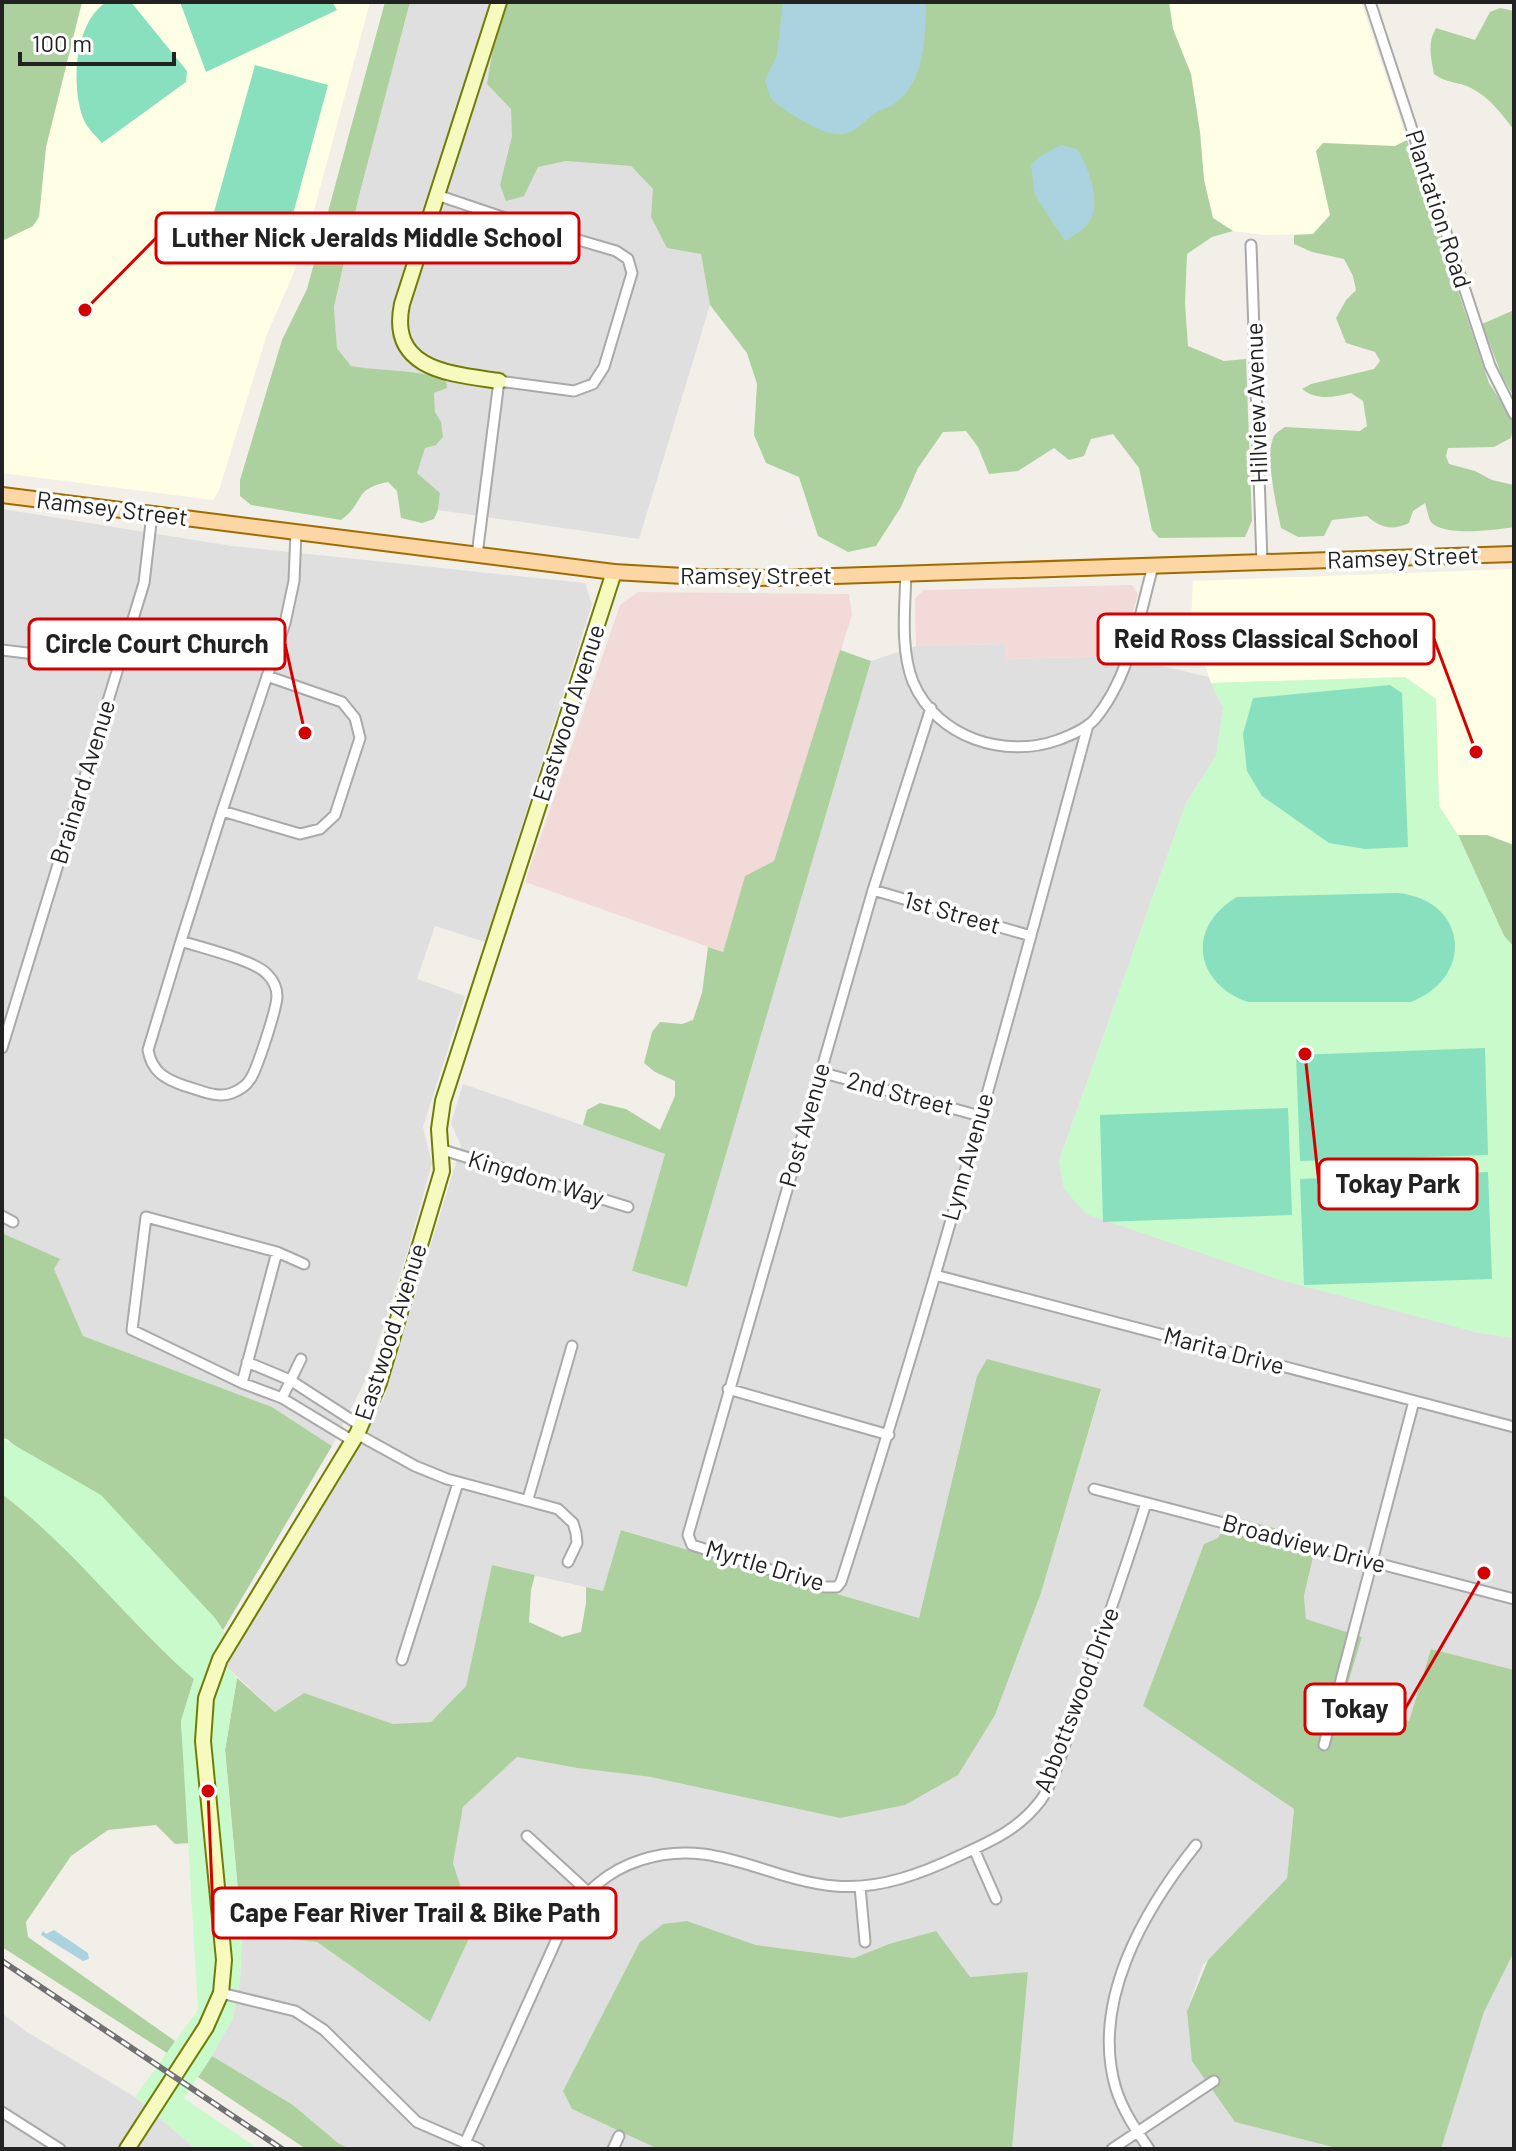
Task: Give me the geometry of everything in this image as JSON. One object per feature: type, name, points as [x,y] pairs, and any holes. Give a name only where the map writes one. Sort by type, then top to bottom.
[{"type":"main road","name":"Ramsey Street","points":[[2,495],[614,572],[748,578],[1514,554]]},
{"type":"street","points":[[437,195],[624,254],[631,266],[632,280],[604,367],[593,384],[574,391],[431,369],[414,357],[403,339],[400,325],[402,304],[437,195],[499,2]]},
{"type":"street","name":"Plantation Road","points":[[1370,2],[1490,366],[1514,414]]},
{"type":"street","name":"Hillview Avenue","points":[[1251,245],[1262,562]]},
{"type":"street","points":[[477,555],[499,381]]},
{"type":"street","name":"Brainard Avenue","points":[[2,1048],[144,583],[152,514]]},
{"type":"street","points":[[181,941],[258,966],[269,975],[276,987],[277,1001],[251,1078],[242,1089],[229,1095],[215,1095],[166,1079],[155,1070],[148,1050],[181,941],[222,811],[291,602],[296,532]]},
{"type":"street","points":[[906,573],[906,656],[917,689],[931,708],[957,731],[982,743],[1003,747],[1038,746],[1088,725],[1106,703],[1120,678],[1153,566]]},
{"type":"street","name":"Eastwood Avenue","points":[[127,2149],[206,2027],[221,1993],[224,1960],[203,1741],[209,1684],[220,1659],[357,1434],[379,1383],[442,1171],[443,1150],[439,1129],[443,1101],[614,572]]},
{"type":"street","points":[[2,650],[119,664]]},
{"type":"street","points":[[222,811],[300,834],[320,829],[335,815],[360,738],[355,718],[342,702],[267,676]]},
{"type":"street","name":"Post Avenue","points":[[690,1543],[688,1530],[728,1389],[873,890],[931,708]]},
{"type":"street","name":"Lynn Avenue","points":[[840,1585],[889,1435],[1088,725]]},
{"type":"street","name":"1st Street","points":[[873,890],[1031,936]]},
{"type":"street","name":"2nd Street","points":[[820,1072],[980,1116]]},
{"type":"street","name":"Kingdom Way","points":[[443,1150],[628,1207]]},
{"type":"street","points":[[2,1216],[13,1222]]},
{"type":"street","points":[[304,1264],[277,1252],[146,1217],[132,1330],[357,1434],[415,1466],[458,1483],[558,1509],[573,1523],[577,1543],[568,1562]]},
{"type":"street","points":[[242,1383],[277,1252]]},
{"type":"street","name":"Marita Drive","points":[[935,1275],[1514,1427]]},
{"type":"street","points":[[528,1499],[572,1346]]},
{"type":"street","points":[[282,1398],[301,1359]]},
{"type":"street","points":[[247,1362],[290,1380],[357,1434]]},
{"type":"street","points":[[728,1389],[889,1435]]},
{"type":"street","points":[[1324,1745],[1414,1401]]},
{"type":"street","points":[[402,1660],[458,1483]]},
{"type":"street","name":"Broadview Drive","points":[[1094,1489],[1514,1599]]},
{"type":"street","name":"Abbottswood Drive","points":[[465,2143],[564,1923],[587,1891],[618,1868],[669,1852],[686,1851],[723,1856],[820,1884],[860,1887],[893,1882],[974,1849],[1019,1825],[1043,1797],[1064,1744],[1146,1503]]},
{"type":"street","name":"Myrtle Drive","points":[[690,1543],[825,1587],[840,1585]]},
{"type":"street","points":[[527,1836],[587,1891]]},
{"type":"street","points":[[1149,2149],[1124,2109],[1112,2075],[1109,2053],[1111,2028],[1117,1991],[1139,1929],[1158,1895],[1196,1845]]},
{"type":"street","points":[[974,1849],[996,1899]]},
{"type":"street","points":[[860,1887],[865,1942]]},
{"type":"street","points":[[221,1993],[295,2011],[324,2030],[417,2122],[479,2149]]},
{"type":"street","points":[[1112,2149],[1214,2081]]},
{"type":"street","points":[[2,2112],[53,2147]]},
{"type":"street","points":[[613,2149],[619,2136]]},
{"type":"shaded area","points":[[82,2],[370,2],[309,229],[267,334],[219,490],[213,500],[2,473],[2,241],[33,226],[39,217],[46,147]]},
{"type":"shaded area","points":[[410,2],[565,2],[631,166],[653,189],[701,254],[710,305],[639,539],[438,510],[440,493],[417,473],[434,393],[446,388],[351,366],[337,348],[334,307],[359,196]]},
{"type":"shaded area","points":[[1169,2],[1361,2],[1407,140],[1395,146],[1323,143],[1316,152],[1330,215],[1313,234],[1264,235],[1233,231],[1213,218],[1204,180],[1191,74],[1173,29]]},
{"type":"shaded area","points":[[2,509],[232,546],[585,583],[592,604],[485,942],[435,926],[417,979],[465,996],[423,1127],[432,1163],[408,1250],[366,1379],[332,1446],[272,1407],[83,1336],[54,1269],[59,1259],[2,1233]]},
{"type":"shaded area","points":[[1514,569],[1514,845],[1487,835],[1458,835],[1439,806],[1436,699],[1405,677],[1211,683],[1191,621],[1193,581]]},
{"type":"shaded area","points":[[1132,585],[1138,594],[1120,656],[1006,659],[1005,644],[916,646],[915,598],[924,590]]},
{"type":"shaded area","points":[[638,592],[849,594],[852,615],[774,861],[745,877],[723,952],[525,882],[620,605]]},
{"type":"shaded area","points":[[1006,644],[1006,659],[1120,656],[1209,677],[1223,708],[1216,756],[1186,803],[1059,1161],[1474,1332],[1514,1338],[1514,1670],[1431,1649],[1409,1721],[1343,1696],[1362,1638],[1306,1620],[1304,1596],[1317,1540],[1143,1705],[1294,1809],[1287,1878],[1203,1965],[1187,2011],[1235,2122],[1340,2149],[1012,2149],[1028,1972],[970,1977],[889,1944],[854,1958],[756,1945],[687,1921],[572,2109],[658,2149],[350,2149],[338,2143],[293,2105],[212,2056],[233,2018],[240,1979],[242,1934],[317,1942],[430,2022],[474,1928],[453,1863],[463,1807],[517,1757],[651,1777],[995,1715],[1041,1593],[1101,1390],[977,1376],[919,1618],[622,1530],[603,1591],[492,1566],[466,1686],[431,1722],[393,1725],[304,1693],[275,1712],[227,1667],[234,1647],[384,1398],[461,1146],[451,1123],[463,1084],[666,1154],[632,1271],[687,1287],[871,661],[916,646]]},
{"type":"shaded area","points":[[1514,1952],[1514,2149],[1441,2149],[1484,2012]]},
{"type":"shaded area","points":[[2,2013],[27,2032],[135,2097],[196,2149],[2,2149]]},
{"type":"green space","points":[[2,2],[82,2],[46,147],[39,217],[33,226],[2,241]]},
{"type":"green space","points":[[106,2],[131,2],[187,71],[186,82],[102,143],[83,118],[77,73],[81,40],[87,25]]},
{"type":"green space","points":[[180,2],[332,2],[337,10],[206,72]]},
{"type":"green space","points":[[385,2],[410,2],[359,196],[334,307],[337,348],[351,366],[411,372],[446,381],[447,388],[434,393],[435,412],[441,422],[443,437],[436,445],[425,448],[417,473],[440,493],[438,510],[434,519],[422,523],[401,518],[397,491],[388,482],[364,492],[341,520],[251,505],[240,496],[240,480],[282,340],[307,289]]},
{"type":"green space","points":[[508,2],[1169,2],[1173,29],[1191,74],[1204,180],[1213,218],[1233,231],[1212,237],[1187,254],[1185,303],[1188,346],[1224,361],[1246,359],[1252,521],[1245,537],[1159,538],[1152,530],[1139,468],[1113,434],[1091,439],[1084,456],[1069,460],[1054,448],[1018,471],[989,474],[978,447],[966,431],[943,432],[918,468],[901,507],[876,546],[848,552],[818,536],[799,477],[766,463],[754,435],[757,384],[747,353],[710,305],[701,254],[667,248],[651,217],[653,189],[631,166],[566,161],[538,167],[524,196],[506,201],[500,185],[512,136],[511,109],[487,84],[493,49]]},
{"type":"green space","points":[[1500,8],[1514,11],[1514,130],[1484,96],[1434,74],[1431,56],[1431,39],[1436,28],[1475,40],[1490,12]]},
{"type":"green space","points":[[255,65],[328,85],[283,251],[209,230]]},
{"type":"green space","points":[[1407,140],[1489,383],[1514,422],[1511,438],[1494,447],[1448,448],[1446,456],[1449,464],[1514,485],[1514,527],[1447,530],[1431,522],[1425,503],[1413,511],[1409,523],[1397,527],[1387,527],[1367,516],[1332,520],[1324,536],[1298,537],[1281,528],[1271,472],[1270,450],[1274,437],[1285,427],[1360,431],[1367,426],[1363,401],[1351,393],[1320,397],[1302,389],[1311,384],[1374,369],[1380,361],[1375,352],[1346,343],[1336,318],[1356,290],[1344,259],[1312,252],[1294,244],[1294,235],[1313,234],[1330,215],[1316,151],[1323,143],[1395,146]]},
{"type":"green space","points":[[1514,310],[1514,397],[1502,376],[1482,324]]},
{"type":"green space","points":[[840,650],[871,661],[687,1287],[632,1271],[665,1154],[583,1125],[587,1110],[600,1103],[626,1109],[660,1130],[675,1096],[675,1081],[644,1063],[652,1032],[660,1022],[682,1024],[693,1020],[702,993],[708,947],[723,952],[745,876],[774,861]]},
{"type":"green space","points":[[1405,677],[1436,699],[1439,806],[1458,835],[1504,936],[1514,947],[1514,1338],[1475,1332],[1277,1279],[1086,1214],[1064,1189],[1059,1161],[1186,803],[1216,756],[1223,708],[1211,683]]},
{"type":"green space","points":[[1390,685],[1402,693],[1408,847],[1365,849],[1329,843],[1262,796],[1247,771],[1243,734],[1253,698]]},
{"type":"green space","points":[[1458,835],[1487,835],[1514,845],[1514,947],[1504,936]]},
{"type":"green space","points":[[1397,893],[1420,898],[1438,909],[1449,924],[1455,940],[1454,958],[1446,975],[1432,990],[1411,1002],[1248,1002],[1216,982],[1207,968],[1203,954],[1204,938],[1210,923],[1221,909],[1237,897]]},
{"type":"green space","points":[[1485,1048],[1488,1155],[1300,1161],[1296,1055]]},
{"type":"green space","points":[[1288,1108],[1292,1215],[1103,1222],[1100,1115]]},
{"type":"green space","points":[[1488,1172],[1492,1279],[1304,1285],[1300,1179]]},
{"type":"green space","points":[[2,1233],[60,1259],[54,1269],[83,1336],[272,1407],[332,1446],[223,1630],[214,1617],[7,1439],[2,1438]]},
{"type":"green space","points":[[987,1359],[1101,1389],[1041,1593],[995,1715],[958,1775],[905,1805],[840,1818],[651,1777],[517,1757],[463,1807],[453,1863],[474,1928],[430,2022],[317,1942],[242,1934],[225,1750],[237,1678],[275,1712],[304,1693],[393,1724],[431,1722],[466,1686],[492,1565],[535,1575],[529,1622],[562,1637],[581,1632],[586,1587],[603,1591],[621,1530],[919,1618],[977,1376]]},
{"type":"green space","points":[[2,1438],[101,1495],[214,1617],[234,1647],[227,1667],[237,1678],[225,1750],[242,1934],[240,1979],[233,2018],[184,2098],[258,2149],[196,2149],[135,2097],[198,2010],[181,1721],[194,1679],[53,1537],[2,1494]]},
{"type":"green space","points":[[2,1494],[53,1537],[194,1679],[181,1721],[190,1843],[175,1844],[156,1825],[108,1830],[71,1856],[26,1922],[28,1937],[175,2041],[167,2053],[2,1947]]},
{"type":"green space","points":[[1231,1516],[1317,1540],[1304,1596],[1306,1619],[1362,1637],[1344,1696],[1409,1721],[1431,1649],[1514,1670],[1514,1952],[1484,2012],[1441,2149],[1340,2149],[1235,2122],[1192,2061],[1187,2011],[1208,1960],[1287,1878],[1294,1809],[1143,1706],[1204,1544],[1218,1538]]},
{"type":"green space","points":[[687,1921],[756,1945],[854,1958],[936,1931],[970,1977],[1028,1972],[1012,2149],[658,2149],[572,2109],[563,2091],[640,1942],[663,1924]]},
{"type":"green space","points":[[212,2056],[293,2105],[338,2143],[350,2149],[306,2149],[198,2077]]},
{"type":"water","points":[[783,2],[926,2],[922,58],[905,94],[858,127],[842,134],[812,126],[775,103],[765,80],[777,55]]},
{"type":"water","points":[[1061,145],[1077,149],[1090,176],[1094,197],[1092,217],[1087,225],[1065,241],[1035,195],[1031,165]]},
{"type":"water","points":[[54,1930],[88,1953],[89,1959],[83,1961],[41,1935],[43,1931],[46,1934]]},
{"type":"railway","points":[[2,1961],[282,2149]]},
{"type":"place","name":"Luther Nick Jeralds Middle School","points":[[85,310]]},
{"type":"place","name":"Circle Court Church","points":[[305,733]]},
{"type":"place","name":"Reid Ross Classical School","points":[[1476,752]]},
{"type":"place","name":"Tokay Park","points":[[1305,1054]]},
{"type":"place","name":"Tokay","points":[[1484,1573]]},
{"type":"place","name":"Cape Fear River Trail & Bike Path","points":[[208,1791]]}]
